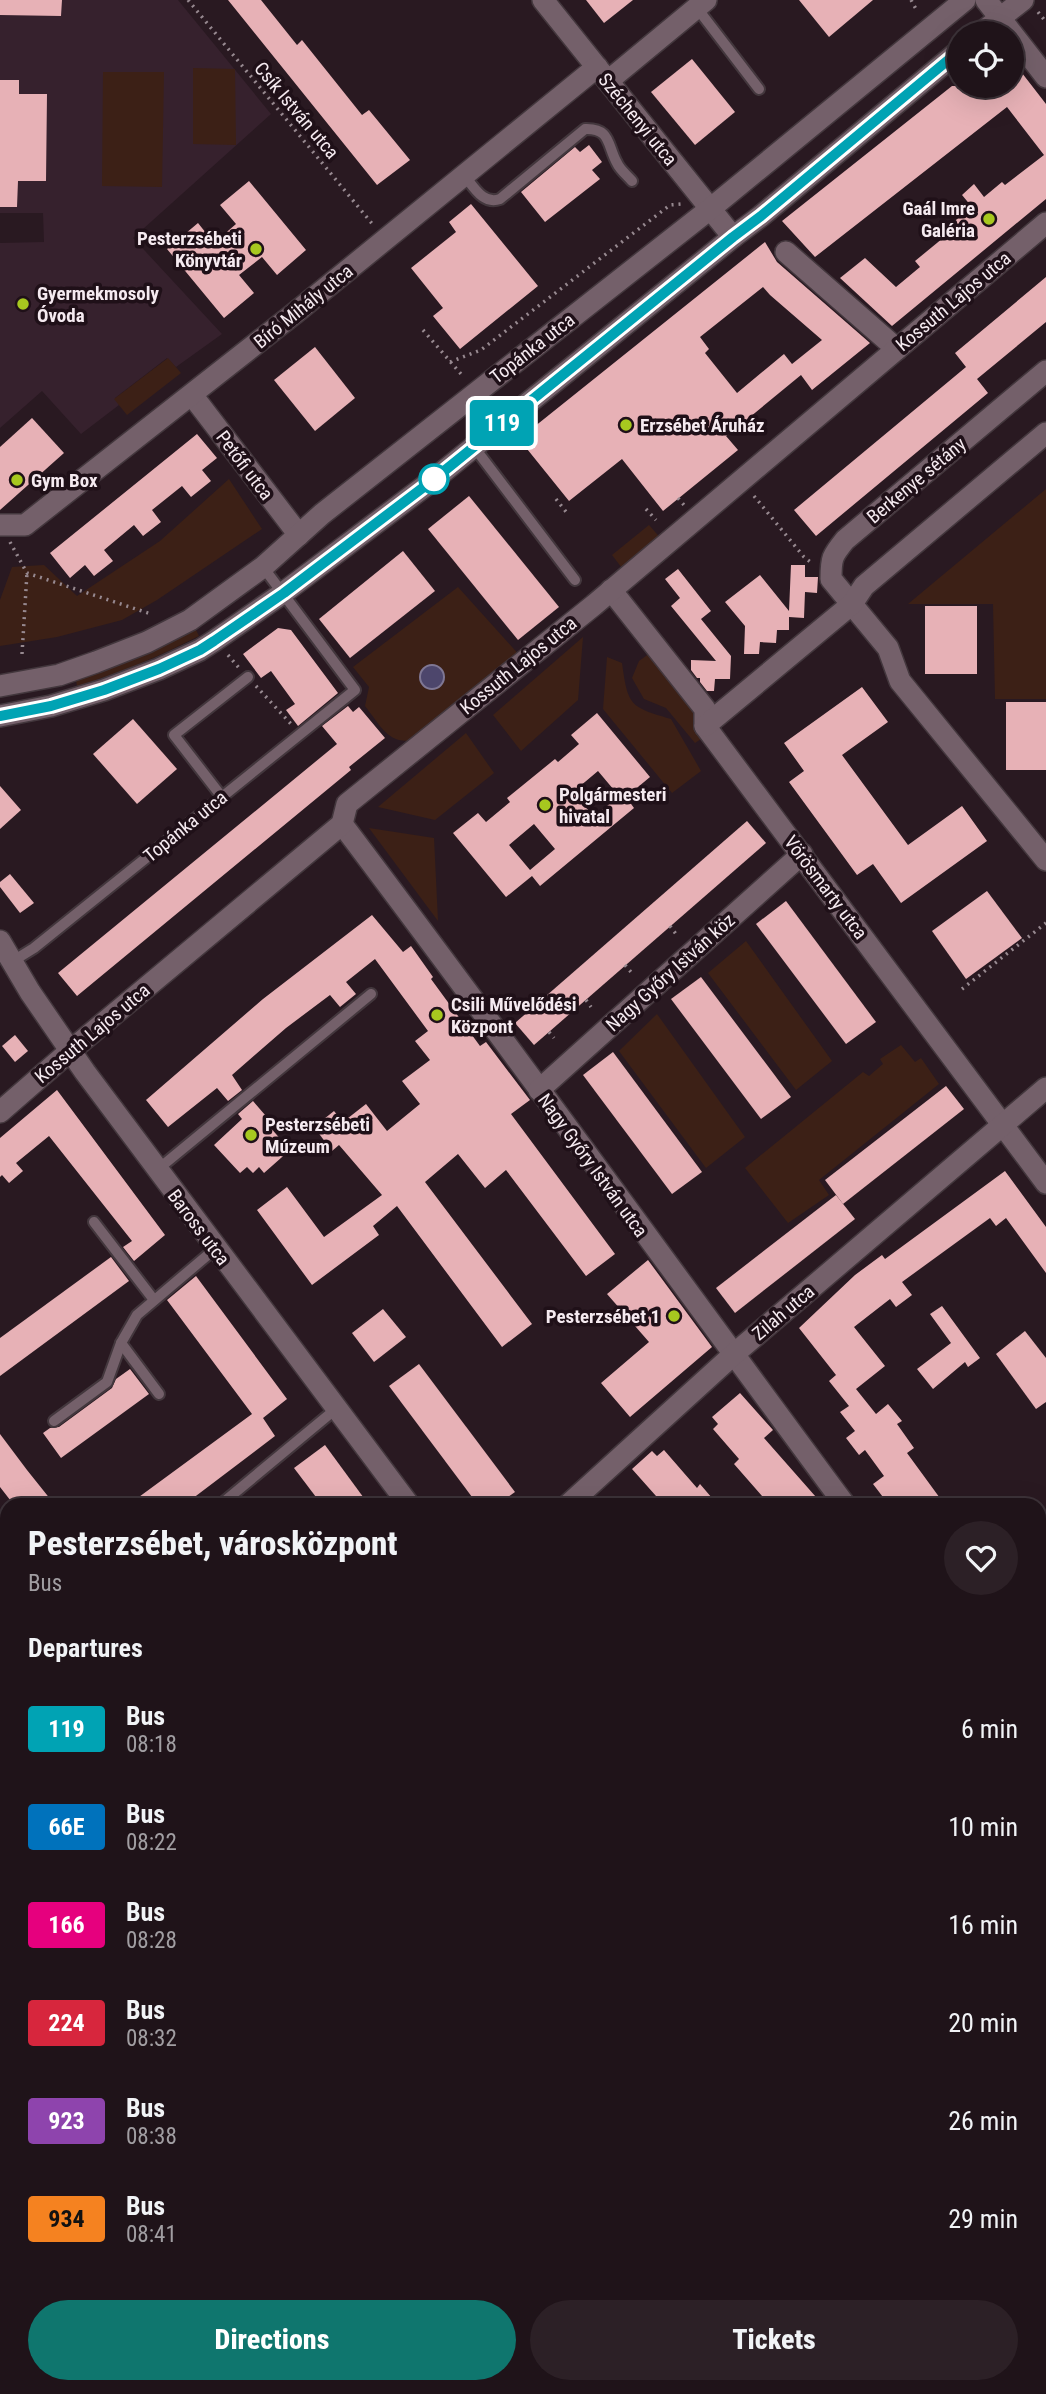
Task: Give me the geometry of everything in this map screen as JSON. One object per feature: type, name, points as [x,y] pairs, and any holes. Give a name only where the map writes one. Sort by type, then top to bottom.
[{"type":"street","name":"Széchenyi utca","points":[[543,0],[733,237]]},
{"type":"street","name":"Topánka utca","points":[[0,686],[59,675],[147,642],[190,620],[263,567],[332,506],[710,209],[965,0]]},
{"type":"street","points":[[986,0],[1046,77]]},
{"type":"street","name":"Bíró Mihály utca","points":[[0,525],[25,525],[295,313],[464,175],[701,4]]},
{"type":"street","points":[[996,21],[1029,4]]},
{"type":"street","name":"Topánka utca","points":[[0,716],[51,706],[159,669],[200,650],[284,593],[474,447],[761,216],[947,61]]},
{"type":"street","name":"Kossuth Lajos utca","points":[[0,1112],[342,824],[347,804],[611,590],[1046,223]]},
{"type":"street","points":[[786,252],[897,349]]},
{"type":"street","name":"Berkenye sétány","points":[[831,579],[831,556],[845,540],[1046,371]]},
{"type":"street","name":"Petőfi utca","points":[[192,395],[299,535]]},
{"type":"street","points":[[705,726],[852,604],[864,586],[1046,433]]},
{"type":"street","points":[[831,579],[888,648],[900,681],[1046,860]]},
{"type":"street","name":"Vörösmarty utca","points":[[611,590],[705,709],[705,726],[1046,1183]]},
{"type":"street","name":"Nagy Győry István utca","points":[[342,824],[460,980],[840,1498]]},
{"type":"street","name":"Nagy Győry István köz","points":[[539,1090],[802,855]]},
{"type":"street","name":"Baross utca","points":[[0,941],[70,1051],[156,1170],[404,1498]]},
{"type":"street","name":"Zilah utca","points":[[576,1498],[734,1354],[1046,1089]]},
{"type":"lane","points":[[701,4],[759,89]]},
{"type":"lane","points":[[464,175],[485,199],[492,202],[500,199],[585,129],[595,128],[603,133],[617,164],[632,181]]},
{"type":"lane","points":[[474,447],[575,580]]},
{"type":"lane","points":[[263,567],[284,593]]},
{"type":"lane","name":"Topánka utca","points":[[13,961],[34,948],[355,690],[284,593]]},
{"type":"lane","points":[[222,797],[174,735],[248,677]]},
{"type":"lane","points":[[156,1170],[371,994]]},
{"type":"lane","points":[[94,1222],[155,1300]]},
{"type":"lane","points":[[54,1421],[107,1382],[121,1343],[137,1315],[216,1248]]},
{"type":"lane","points":[[121,1343],[159,1394]]},
{"type":"lane","points":[[228,1498],[337,1408]]},
{"type":"path","name":"Csík István utca","points":[[188,0],[385,238]]},
{"type":"path","points":[[911,0],[916,9]]},
{"type":"path","points":[[1029,4],[1046,22]]},
{"type":"path","points":[[450,362],[481,350],[670,205],[687,203]]},
{"type":"path","points":[[423,330],[461,374]]},
{"type":"path","points":[[741,480],[804,557],[831,579]]},
{"type":"path","points":[[678,498],[685,507]]},
{"type":"path","points":[[556,499],[568,513]]},
{"type":"path","points":[[646,509],[656,520]]},
{"type":"path","points":[[0,525],[27,573],[22,653]]},
{"type":"path","points":[[27,573],[151,614]]},
{"type":"path","points":[[962,989],[1046,923]]},
{"type":"path","points":[[670,926],[676,934]]},
{"type":"path","points":[[625,965],[631,972]]},
{"type":"path","points":[[586,1000],[591,1007]]},
{"type":"path","points":[[549,1031],[554,1038]]},
{"type":"shaded area","points":[[0,0],[178,0],[271,114],[133,238],[222,334],[176,367],[167,358],[115,398],[119,405],[81,434],[42,391],[0,428],[0,243],[44,242],[43,213],[0,213]]},
{"type":"shaded area","points":[[193,68],[235,69],[236,145],[193,144]]},
{"type":"shaded area","points":[[103,72],[164,72],[162,187],[102,186]]},
{"type":"shaded area","points":[[168,358],[181,373],[127,415],[114,399]]},
{"type":"shaded area","points":[[229,479],[262,529],[157,600],[122,620],[57,637],[0,646],[0,600],[12,567],[44,565],[77,596],[160,541]]},
{"type":"shaded area","points":[[1046,489],[1046,699],[995,699],[993,604],[908,604]]},
{"type":"shaded area","points":[[649,525],[663,541],[625,572],[612,555]]},
{"type":"shaded area","points":[[458,587],[522,658],[417,739],[399,740],[386,733],[365,706],[369,687],[353,667]]},
{"type":"shaded area","points":[[195,628],[199,636],[124,670],[77,686],[76,680]]},
{"type":"shaded area","points":[[583,637],[578,700],[521,751],[493,715]]},
{"type":"shaded area","points":[[657,648],[705,709],[704,737],[695,743],[666,708],[644,699],[632,678],[639,661]]},
{"type":"shaded area","points":[[607,657],[622,663],[626,688],[633,703],[671,719],[701,771],[672,793],[603,709]]},
{"type":"shaded area","points":[[432,665],[441,668],[444,677],[441,686],[432,689],[423,686],[420,677],[423,668]]},
{"type":"shaded area","points":[[466,733],[494,773],[435,820],[378,807]]},
{"type":"shaded area","points":[[369,828],[434,838],[438,921]]},
{"type":"shaded area","points":[[746,941],[832,1061],[796,1090],[708,973]]},
{"type":"shaded area","points":[[657,1014],[745,1137],[706,1168],[619,1051]]},
{"type":"shaded area","points":[[901,1045],[915,1062],[921,1058],[939,1084],[819,1180],[829,1195],[788,1223],[745,1168],[863,1072],[869,1076],[883,1064],[880,1059]]},
{"type":"building","points":[[0,0],[62,0],[61,16],[0,15]]},
{"type":"building","points":[[228,0],[261,0],[297,45],[302,40],[362,115],[369,110],[410,160],[377,185]]},
{"type":"building","points":[[586,0],[633,0],[604,23]]},
{"type":"building","points":[[799,0],[873,0],[829,37]]},
{"type":"building","points":[[692,59],[735,112],[695,145],[651,92]]},
{"type":"building","points":[[1024,76],[1046,104],[1046,199],[892,326],[840,278],[865,258],[896,287],[920,267],[915,261],[954,229],[951,224],[972,207],[962,195],[974,184],[984,197],[1002,182],[1005,185],[1044,155],[1007,107],[815,257],[782,221],[947,90],[947,98],[1024,98]]},
{"type":"building","points":[[0,80],[19,80],[19,94],[47,94],[46,181],[18,181],[17,207],[0,207]]},
{"type":"building","points":[[589,145],[602,162],[592,170],[600,179],[545,222],[521,192],[575,147],[580,152]]},
{"type":"building","name":"Pesterzsébeti Könyvtár","points":[[249,181],[306,250],[277,275],[262,257],[239,275],[254,293],[224,318],[167,249],[198,223],[214,243],[236,224],[220,205]]},
{"type":"building","points":[[471,204],[538,286],[460,349],[433,316],[443,308],[411,268],[456,232],[449,222]]},
{"type":"building","points":[[765,242],[777,262],[870,343],[812,390],[801,375],[726,436],[738,450],[663,511],[622,459],[569,501],[519,439]],"holes":[[[763,287],[822,340],[792,364],[784,354],[737,393],[705,353],[709,349],[700,337]]]},
{"type":"building","points":[[1046,277],[1046,322],[977,379],[988,393],[816,536],[794,510],[966,367],[955,353]]},
{"type":"building","points":[[315,347],[355,398],[315,431],[274,380]]},
{"type":"building","name":"Gym Box","points":[[32,418],[64,453],[0,510],[0,447]]},
{"type":"building","points":[[197,434],[217,458],[202,470],[211,481],[191,497],[182,486],[152,510],[161,522],[143,536],[134,525],[104,550],[113,561],[94,576],[85,565],[70,578],[50,553]]},
{"type":"building","points":[[469,496],[559,607],[518,640],[428,529]]},
{"type":"building","points":[[403,551],[435,591],[350,658],[319,619]]},
{"type":"building","points":[[791,565],[805,565],[805,577],[818,577],[817,593],[805,592],[804,618],[789,617],[789,630],[777,630],[776,643],[760,642],[759,654],[744,654],[745,626],[725,602],[760,575],[789,611]]},
{"type":"building","points":[[678,569],[711,611],[701,619],[731,656],[730,679],[715,679],[714,691],[707,691],[700,678],[691,670],[691,660],[716,661],[671,606],[680,598],[665,579]]},
{"type":"building","points":[[925,606],[977,606],[977,674],[925,674]]},
{"type":"building","points":[[278,628],[291,630],[338,693],[298,726],[286,710],[295,704],[271,671],[261,678],[243,654]]},
{"type":"building","points":[[862,687],[888,722],[842,755],[908,845],[962,806],[987,841],[901,903],[873,864],[857,875],[789,782],[804,771],[784,743]]},
{"type":"building","points":[[1006,702],[1046,702],[1046,770],[1006,770]]},
{"type":"building","points":[[348,706],[353,712],[359,707],[385,738],[349,767],[351,770],[77,996],[58,973],[337,744],[322,726]]},
{"type":"building","name":"Polgármesteri hivatal","points":[[597,713],[650,777],[626,797],[634,808],[540,886],[532,876],[506,897],[453,833],[478,813],[486,822],[510,802],[507,798],[555,759],[558,762],[579,744],[571,735]],"holes":[[[598,771],[619,796],[594,817],[573,792]],[[534,824],[555,849],[530,870],[509,845]]]},
{"type":"building","points":[[133,719],[177,769],[137,804],[93,754]]},
{"type":"building","points":[[0,786],[21,810],[0,829]]},
{"type":"building","points":[[747,821],[766,843],[534,1045],[515,1023]]},
{"type":"building","points":[[10,874],[34,903],[20,913],[0,887],[0,882]]},
{"type":"building","points":[[987,891],[1022,938],[966,979],[932,931]]},
{"type":"building","points":[[786,901],[876,1022],[846,1044],[756,924]]},
{"type":"building","points":[[372,915],[403,952],[411,946],[433,977],[431,979],[480,1046],[486,1042],[530,1100],[511,1114],[615,1254],[586,1276],[506,1170],[485,1188],[458,1154],[425,1182],[532,1324],[502,1347],[397,1206],[373,1226],[379,1235],[312,1285],[257,1210],[287,1187],[324,1237],[382,1195],[339,1145],[332,1151],[314,1127],[334,1111],[343,1122],[366,1104],[387,1131],[420,1104],[402,1081],[430,1060],[415,1041],[428,1031],[375,959],[346,982],[356,994],[340,1007],[330,995],[286,1028],[232,1075],[242,1090],[228,1101],[217,1088],[168,1127],[146,1100],[263,999]]},
{"type":"building","points":[[701,977],[791,1097],[761,1119],[671,999]]},
{"type":"building","points":[[15,1035],[28,1051],[15,1062],[2,1046]]},
{"type":"building","points":[[613,1052],[702,1172],[672,1194],[583,1075]]},
{"type":"building","points":[[946,1086],[964,1109],[843,1204],[825,1180]]},
{"type":"building","points":[[57,1090],[165,1235],[134,1261],[123,1247],[132,1241],[49,1136],[16,1163],[23,1171],[9,1183],[2,1175],[0,1177],[0,1138]]},
{"type":"building","name":"Pesterzsébeti Múzeum","points":[[253,1101],[272,1123],[269,1126],[290,1150],[264,1173],[259,1167],[253,1173],[247,1167],[240,1173],[214,1145],[242,1119],[238,1114]]},
{"type":"building","points":[[1005,1171],[1046,1227],[1046,1273],[1006,1218],[996,1226],[990,1218],[902,1282],[912,1295],[896,1307],[890,1299],[854,1327],[885,1366],[856,1389],[876,1414],[888,1404],[902,1421],[897,1424],[914,1448],[907,1453],[940,1498],[884,1498],[873,1484],[884,1476],[865,1450],[859,1455],[846,1438],[855,1431],[840,1412],[849,1406],[829,1381],[836,1375],[799,1328],[855,1275],[882,1255],[885,1259]]},
{"type":"building","points":[[836,1195],[855,1219],[735,1313],[716,1288]]},
{"type":"building","points":[[111,1257],[129,1281],[0,1376],[0,1338]]},
{"type":"building","points":[[648,1260],[712,1347],[630,1417],[601,1383],[649,1342],[607,1294]]},
{"type":"building","points":[[196,1276],[287,1399],[263,1418],[275,1436],[193,1498],[138,1498],[252,1414],[167,1300]]},
{"type":"building","points":[[942,1306],[980,1358],[968,1367],[965,1362],[933,1389],[917,1369],[951,1343],[930,1314]]},
{"type":"building","points":[[383,1309],[406,1337],[374,1362],[352,1333]]},
{"type":"building","points":[[1025,1331],[1046,1358],[1046,1402],[1036,1409],[996,1354]]},
{"type":"building","points":[[419,1364],[515,1492],[507,1498],[473,1498],[389,1386]]},
{"type":"building","points":[[130,1369],[149,1394],[61,1458],[43,1433],[50,1428],[59,1427],[112,1388],[116,1379]]},
{"type":"building","points":[[740,1393],[773,1430],[764,1438],[817,1498],[764,1498],[734,1464],[739,1459],[713,1429],[718,1424],[712,1417]]},
{"type":"building","points":[[0,1434],[49,1498],[9,1498],[0,1487]]},
{"type":"building","points":[[325,1445],[364,1498],[317,1498],[294,1468]]},
{"type":"building","points":[[664,1450],[697,1488],[700,1484],[712,1498],[658,1498],[632,1469],[652,1451],[657,1456]]},
{"type":"bus line","name":"119","points":[[0,716],[51,706],[159,669],[200,650],[284,593],[433,480],[761,216],[947,61]]},
{"type":"place","name":"Gaál Imre Galéria","points":[[989,219]]},
{"type":"place","name":"Pesterzsébeti Könyvtár","points":[[256,249]]},
{"type":"place","name":"Gyermekmosoly Óvoda","points":[[23,304]]},
{"type":"place","name":"Erzsébet Áruház","points":[[626,425]]},
{"type":"place","name":"Gym Box","points":[[17,480]]},
{"type":"place","name":"Polgármesteri hivatal","points":[[545,805]]},
{"type":"place","name":"Csili Művelődési Központ","points":[[437,1015]]},
{"type":"place","name":"Pesterzsébeti Múzeum","points":[[251,1135]]},
{"type":"place","name":"Pesterzsébet 1","points":[[674,1316]]}]
